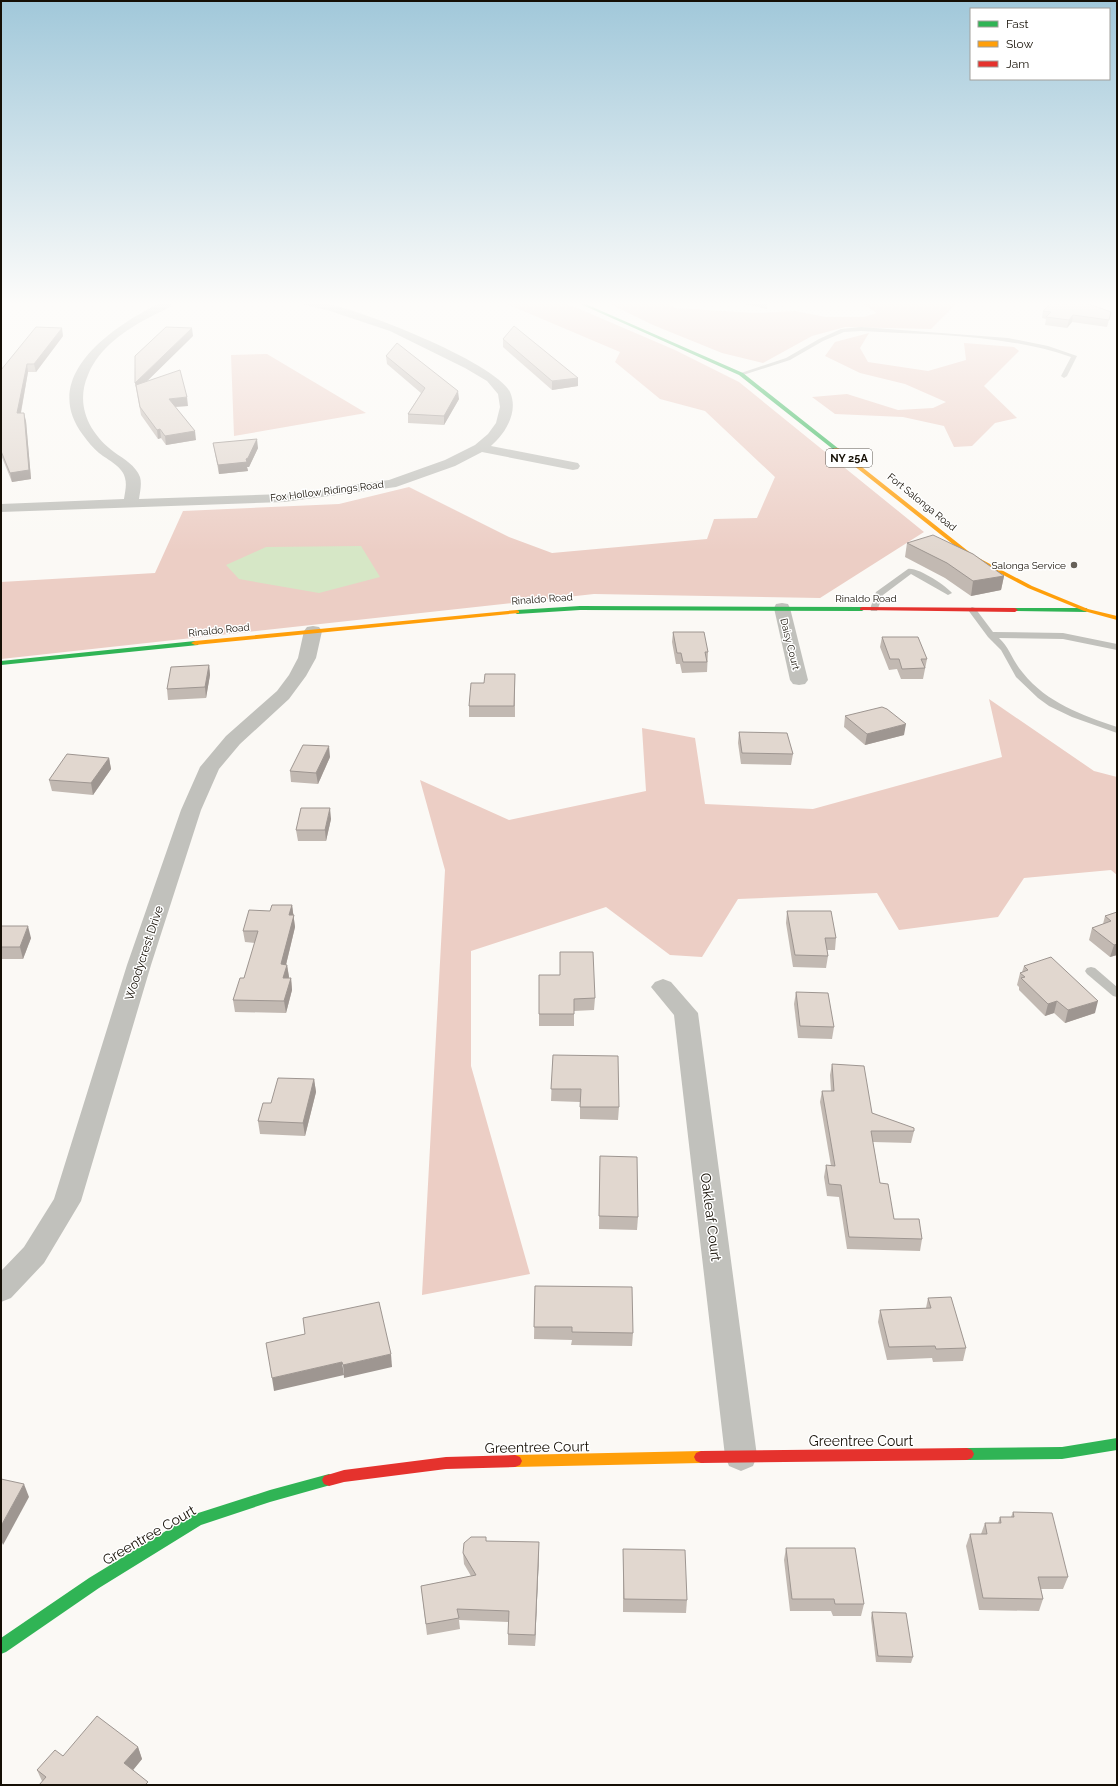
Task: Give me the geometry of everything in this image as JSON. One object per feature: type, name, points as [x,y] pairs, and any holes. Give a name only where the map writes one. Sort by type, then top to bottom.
[{"type":"street","points":[[78,385],[76,399],[78,417],[88,433],[105,451],[123,464],[132,475],[133,488],[131,503]]},
{"type":"street","name":"Fox Hollow Ridings Road","points":[[1,508],[284,498],[391,484],[450,464],[480,448],[492,437],[503,423],[506,407],[504,393],[497,385]]},
{"type":"street","name":"Fort Salonga Road","points":[[755,385],[971,556],[1030,587],[1086,610],[1117,618]]},
{"type":"street","points":[[480,448],[573,466]]},
{"type":"street","name":"Rinaldo Road","points":[[1,663],[464,616],[580,608],[1086,610]]},
{"type":"street","name":"Daisy Court","points":[[782,608],[799,680]]},
{"type":"street","name":"Woodycrest Drive","points":[[1,1290],[34,1255],[67,1201],[139,965],[191,810],[210,767],[233,740],[283,696],[307,658],[313,631]]},
{"type":"street","name":"Oakleaf Court","points":[[662,987],[686,1013],[741,1456]]},
{"type":"street","name":"Greentree Court","points":[[1,1646],[94,1583],[197,1520],[270,1496],[344,1476],[446,1463],[741,1456],[1062,1454],[1117,1444]]},
{"type":"lane","points":[[874,609],[879,594],[911,571],[936,584],[948,593]]},
{"type":"lane","points":[[972,610],[1002,646],[1018,674],[1033,689],[1052,704],[1071,714],[1117,730]]},
{"type":"lane","points":[[991,634],[1063,636],[1117,647]]},
{"type":"lane","points":[[1091,971],[1117,993]]},
{"type":"shaded area","points":[[232,385],[320,385],[366,413],[234,436]]},
{"type":"shaded area","points":[[643,385],[743,385],[924,532],[820,598],[594,594],[1,659],[1,582],[155,573],[183,511],[339,504],[409,487],[509,537],[552,553],[707,539],[714,519],[757,518],[775,477],[705,411],[660,399]]},
{"type":"shaded area","points":[[908,385],[985,385],[1017,418],[995,423],[972,446],[954,447],[944,426],[903,417],[835,414],[812,397],[847,394],[898,410],[933,408],[946,402]]},
{"type":"shaded area","points":[[361,546],[380,577],[319,593],[239,579],[226,565],[266,547]]},
{"type":"shaded area","points":[[989,699],[1094,771],[1117,777],[1117,875],[1111,870],[1024,878],[998,917],[899,930],[877,893],[738,899],[702,957],[670,955],[606,907],[471,951],[471,1066],[530,1274],[422,1295],[445,870],[420,780],[509,820],[646,791],[642,728],[695,738],[705,804],[813,809],[1002,757]]},
{"type":"building","points":[[1,385],[23,385],[17,413],[24,413],[29,470],[10,473],[1,451]]},
{"type":"building","points":[[136,385],[184,385],[187,397],[169,399],[195,431],[165,436],[160,429],[157,430],[140,407]]},
{"type":"building","points":[[422,385],[451,385],[458,391],[444,416],[408,414],[425,388]]},
{"type":"building","points":[[257,439],[248,458],[246,459],[247,462],[218,465],[213,443]]},
{"type":"building","points":[[933,535],[973,554],[1004,576],[973,581],[947,563],[907,543]]},
{"type":"building","points":[[673,632],[704,632],[708,652],[705,652],[707,662],[683,662],[681,653],[677,653]]},
{"type":"building","points":[[882,637],[918,637],[927,659],[921,659],[925,668],[902,669],[899,659],[890,659]]},
{"type":"building","points":[[209,665],[205,687],[167,689],[171,667]]},
{"type":"building","points":[[485,674],[515,674],[514,706],[469,706],[471,683],[484,683]]},
{"type":"building","points":[[882,707],[887,709],[906,724],[867,734],[845,716]]},
{"type":"building","points":[[739,732],[787,733],[793,754],[742,753]]},
{"type":"building","points":[[303,745],[329,746],[316,773],[290,771]]},
{"type":"building","points":[[67,754],[109,758],[91,783],[49,780]]},
{"type":"building","points":[[301,808],[330,808],[325,830],[296,830]]},
{"type":"building","points":[[272,905],[292,905],[289,915],[294,915],[281,964],[287,965],[283,978],[291,978],[284,1001],[233,1000],[240,978],[244,978],[258,931],[243,931],[249,910],[270,911]]},
{"type":"building","points":[[787,911],[831,911],[836,938],[825,938],[828,956],[795,955]]},
{"type":"building","points":[[1117,912],[1117,944],[1114,945],[1092,928],[1111,921],[1105,916]]},
{"type":"building","points":[[1,926],[28,926],[20,947],[1,947]]},
{"type":"building","points":[[560,952],[593,952],[595,998],[574,999],[574,1014],[539,1014],[539,975],[560,975]]},
{"type":"building","points":[[1051,957],[1098,1001],[1068,1010],[1057,1001],[1048,1004],[1021,978],[1025,977],[1020,973],[1028,970],[1024,966]]},
{"type":"building","points":[[796,992],[828,993],[834,1027],[800,1026]]},
{"type":"building","points":[[553,1055],[618,1056],[619,1107],[580,1107],[581,1089],[551,1089]]},
{"type":"building","points":[[832,1064],[864,1066],[872,1113],[914,1128],[914,1131],[871,1131],[880,1183],[888,1184],[894,1219],[919,1219],[922,1239],[849,1237],[841,1185],[829,1184],[826,1165],[835,1166],[822,1091],[834,1091]]},
{"type":"building","points":[[278,1078],[314,1079],[303,1123],[258,1121],[263,1103],[271,1103]]},
{"type":"building","points":[[600,1156],[637,1157],[638,1217],[599,1216]]},
{"type":"building","points":[[535,1286],[632,1287],[633,1333],[572,1332],[572,1327],[534,1327]]},
{"type":"building","points":[[951,1297],[966,1348],[936,1349],[935,1346],[889,1347],[880,1310],[931,1308],[928,1298]]},
{"type":"building","points":[[379,1302],[391,1354],[343,1365],[342,1362],[272,1378],[266,1343],[305,1334],[303,1318]]},
{"type":"building","points":[[1,1479],[24,1484],[1,1526]]},
{"type":"building","points":[[1013,1512],[1052,1513],[1068,1577],[1038,1577],[1043,1599],[983,1598],[970,1534],[987,1534],[985,1523],[1001,1523],[1000,1517],[1014,1517]]},
{"type":"building","points":[[471,1537],[486,1537],[486,1541],[539,1542],[535,1635],[508,1634],[509,1611],[457,1609],[459,1618],[426,1624],[421,1586],[476,1575],[463,1553],[464,1543]]},
{"type":"building","points":[[786,1548],[855,1548],[864,1604],[835,1604],[834,1599],[792,1599]]},
{"type":"building","points":[[623,1549],[685,1550],[687,1600],[624,1599]]},
{"type":"building","points":[[872,1612],[906,1613],[913,1657],[878,1656]]},
{"type":"building","points":[[97,1716],[138,1747],[124,1763],[148,1782],[145,1785],[39,1785],[46,1777],[37,1770],[55,1750],[63,1756]]},
{"type":"traffic: fast","points":[[755,385],[836,449]]},
{"type":"traffic: fast","points":[[517,612],[580,608],[862,609]]},
{"type":"traffic: fast","points":[[1015,610],[1086,610]]},
{"type":"traffic: fast","points":[[1,663],[195,643]]},
{"type":"traffic: fast","points":[[967,1454],[1062,1453],[1117,1444]]},
{"type":"traffic: fast","points":[[1,1647],[94,1583],[197,1520],[270,1496],[329,1480]]},
{"type":"traffic: slow","points":[[836,449],[971,556],[1030,587],[1086,610],[1117,618]]},
{"type":"traffic: slow","points":[[195,643],[517,612]]},
{"type":"traffic: slow","points":[[515,1461],[701,1457]]},
{"type":"traffic: jam","points":[[862,609],[1015,610]]},
{"type":"traffic: jam","points":[[701,1457],[967,1454]]},
{"type":"traffic: jam","points":[[329,1480],[344,1476],[446,1463],[515,1461]]},
{"type":"place","name":"Salonga Service","points":[[1074,565]]}]
